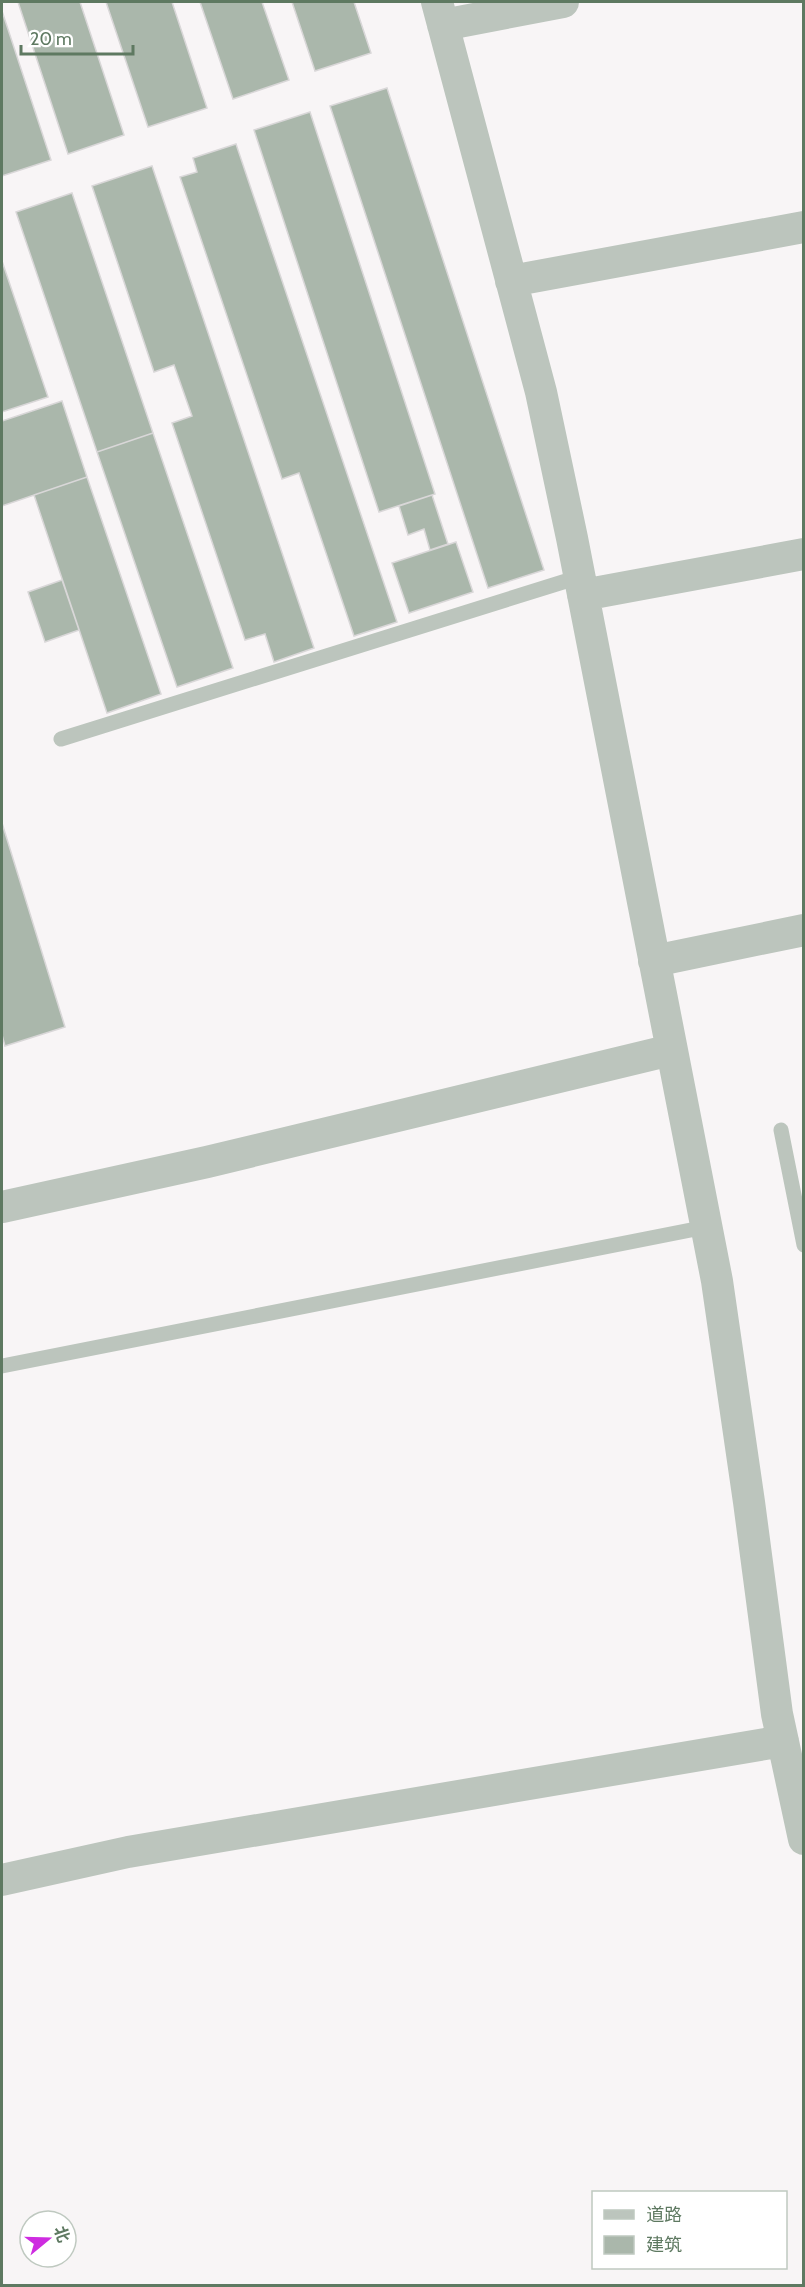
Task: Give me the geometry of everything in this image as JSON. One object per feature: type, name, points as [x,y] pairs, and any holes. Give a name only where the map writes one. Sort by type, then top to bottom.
[{"type":"street","points":[[563,2],[440,13],[541,392],[581,586],[717,1281],[783,1742],[804,1839]]},
{"type":"street","points":[[511,281],[804,227]]},
{"type":"street","points":[[581,586],[804,554]]},
{"type":"street","points":[[654,961],[804,930]]},
{"type":"street","points":[[2,1207],[207,1162],[671,1050]]},
{"type":"street","points":[[2,1881],[128,1852],[783,1742]]},
{"type":"lane","points":[[61,739],[581,586]]},
{"type":"lane","points":[[781,1130],[804,1245]]},
{"type":"lane","points":[[2,1366],[706,1227]]},
{"type":"building","points":[[18,2],[80,2],[124,135],[68,154]]},
{"type":"building","points":[[106,2],[172,2],[207,108],[148,127]]},
{"type":"building","points":[[200,2],[262,2],[289,80],[233,99]]},
{"type":"building","points":[[292,2],[354,2],[371,53],[315,71]]},
{"type":"building","points":[[2,11],[51,160],[2,176]]},
{"type":"building","points":[[387,88],[544,570],[488,588],[330,106]]},
{"type":"building","points":[[310,112],[435,494],[379,512],[254,130]]},
{"type":"building","points":[[236,144],[397,622],[354,636],[299,473],[282,479],[180,177],[197,172],[193,158]]},
{"type":"building","points":[[152,166],[314,648],[274,662],[265,634],[245,640],[172,423],[192,416],[174,365],[154,372],[92,186]]},
{"type":"building","points":[[72,193],[153,433],[97,452],[16,212]]},
{"type":"building","points":[[2,261],[48,397],[2,412]]},
{"type":"building","points":[[62,401],[87,477],[2,506],[2,421]]},
{"type":"building","points":[[153,433],[233,668],[177,687],[97,452]]},
{"type":"building","points":[[87,477],[161,694],[107,713],[34,495]]},
{"type":"building","points":[[432,495],[448,544],[430,550],[424,529],[408,535],[399,506]]},
{"type":"building","points":[[456,542],[473,592],[409,613],[392,563]]},
{"type":"building","points":[[62,580],[79,630],[45,642],[28,592]]},
{"type":"building","points":[[2,823],[65,1027],[5,1046],[2,1035]]}]
